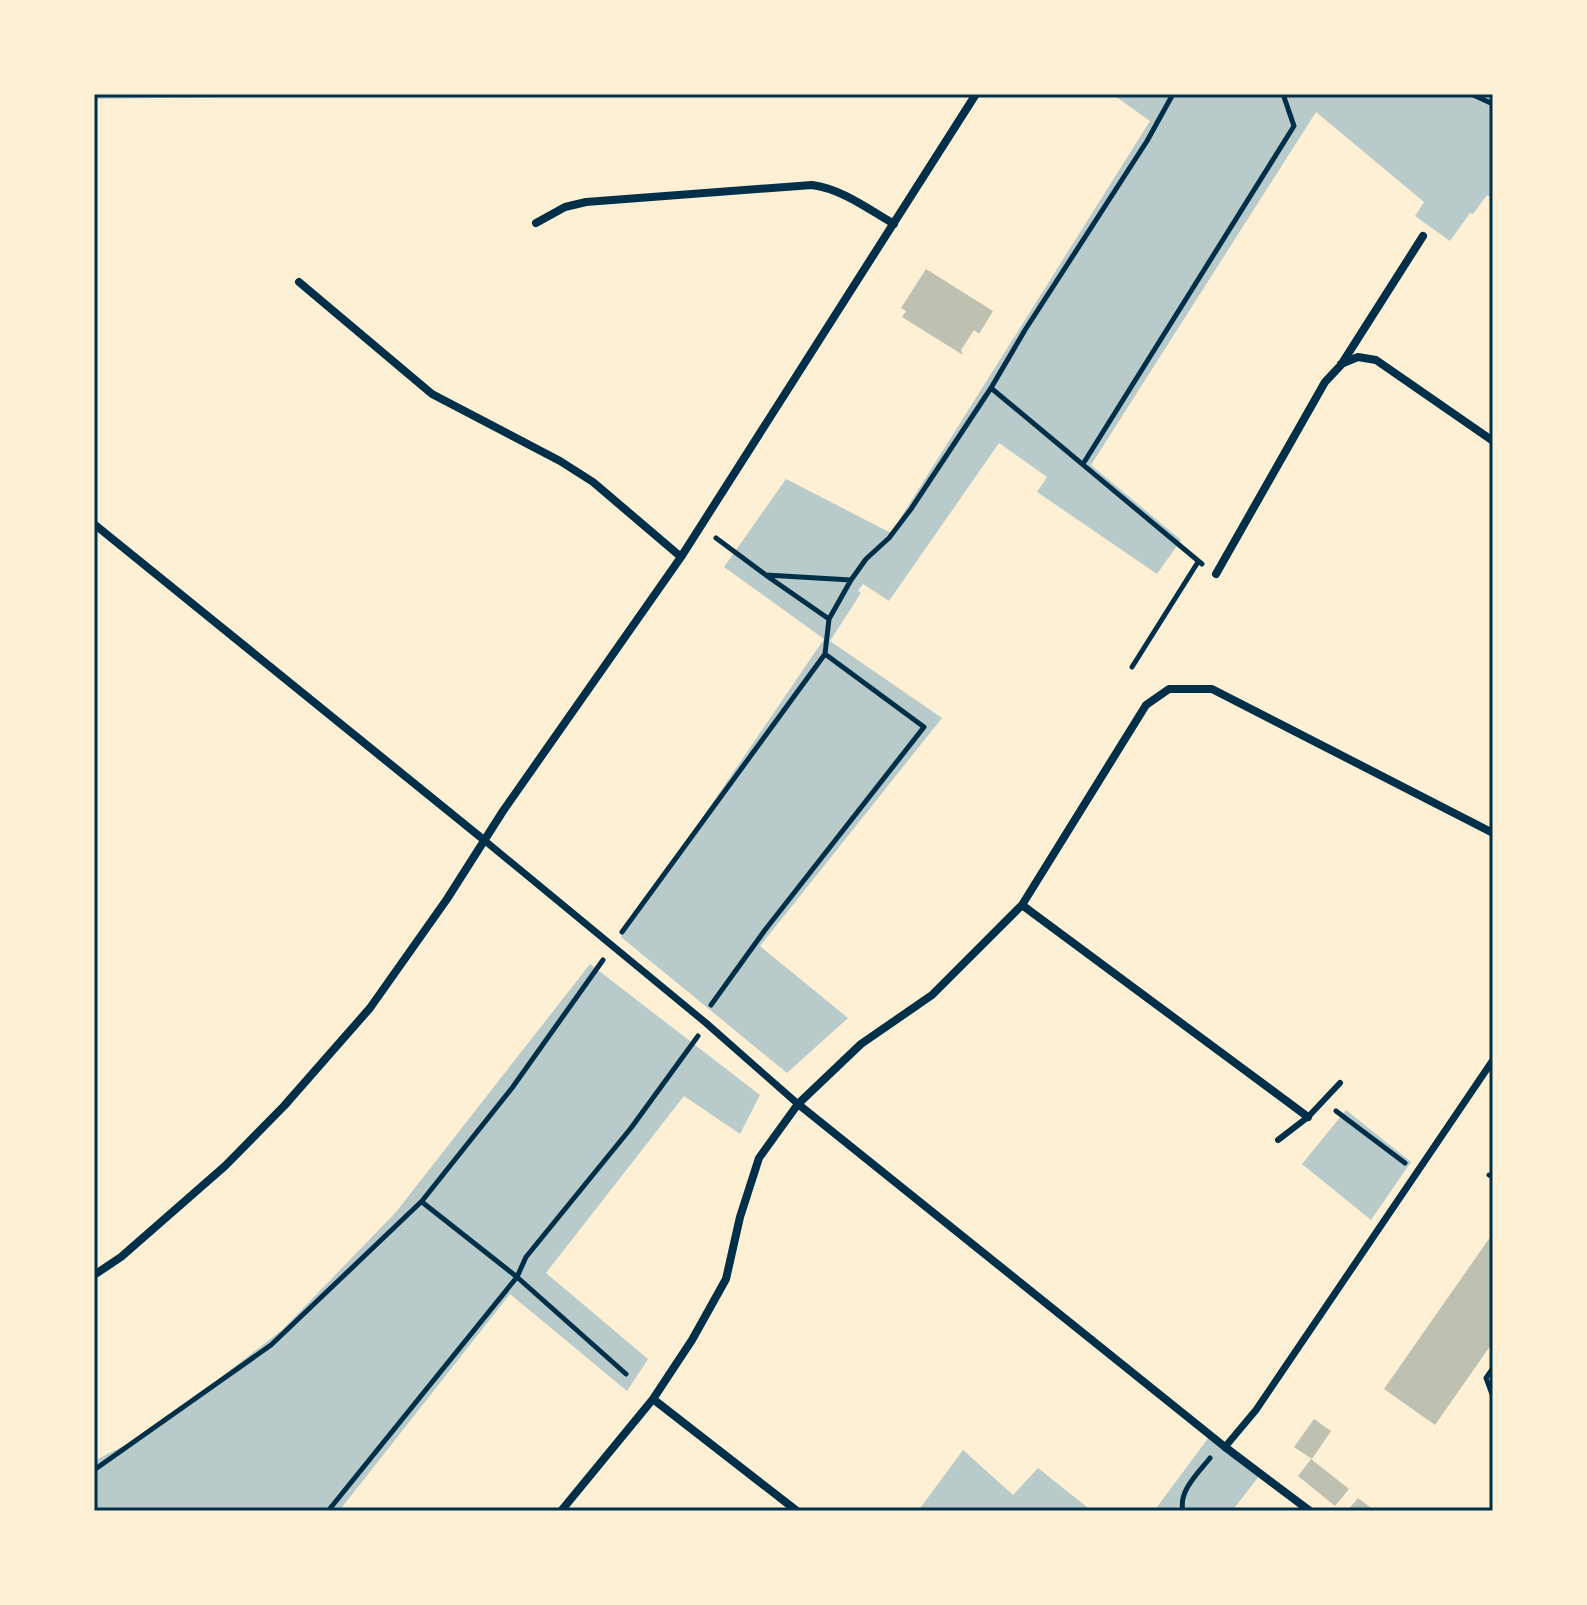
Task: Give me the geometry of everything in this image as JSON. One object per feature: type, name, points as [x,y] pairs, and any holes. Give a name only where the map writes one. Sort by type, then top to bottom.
[{"type":"street","points":[[94,1275],[177,1210],[225,1166],[284,1106],[370,1008],[681,557],[976,94]]},
{"type":"street","points":[[536,223],[565,207],[586,202],[812,185],[842,194],[894,224]]},
{"type":"street","points":[[1216,574],[1325,382],[1341,365],[1423,236]]},
{"type":"street","points":[[299,282],[432,394],[582,475],[681,557]]},
{"type":"street","points":[[1341,365],[1358,357],[1376,360],[1493,441]]},
{"type":"street","points":[[94,524],[484,840],[706,1023],[798,1104],[1225,1447],[1310,1511]]},
{"type":"street","points":[[561,1511],[653,1399],[692,1340],[726,1279],[740,1217],[759,1158],[798,1104],[861,1044],[932,995],[1022,905],[1145,707],[1169,689],[1212,689],[1493,833]]},
{"type":"street","points":[[1022,905],[1308,1117]]},
{"type":"street","points":[[1225,1447],[1256,1410],[1493,1060]]},
{"type":"street","points":[[653,1399],[797,1511]]},
{"type":"lane","points":[[1278,1140],[1308,1117],[1340,1083]]},
{"type":"path","points":[[94,1470],[271,1345],[422,1201],[512,1088],[825,654],[829,619],[851,580],[911,509],[1147,141],[1173,94]]},
{"type":"path","points":[[1083,464],[1294,126],[1283,94]]},
{"type":"path","points":[[1471,94],[1493,104]]},
{"type":"path","points":[[991,388],[1216,574]]},
{"type":"path","points":[[716,538],[829,619]]},
{"type":"path","points":[[1132,667],[1199,562]]},
{"type":"path","points":[[766,575],[851,580]]},
{"type":"path","points":[[328,1511],[517,1277],[526,1257],[631,1128],[706,1023],[712,1001],[924,727],[825,654]]},
{"type":"path","points":[[1322,1101],[1417,1171]]},
{"type":"path","points":[[422,1201],[517,1277],[626,1374]]},
{"type":"path","points":[[1493,1368],[1486,1378],[1493,1397]]},
{"type":"path","points":[[1183,1511],[1181,1503],[1189,1484],[1213,1455],[1225,1447]]},
{"type":"shaded area","points":[[94,94],[431,94],[94,99]]},
{"type":"shaded area","points":[[1112,94],[1493,94],[1493,199],[1487,195],[1450,241],[1415,216],[1424,202],[1316,112],[1091,465],[1181,540],[1157,574],[1037,492],[1047,477],[999,443],[889,601],[863,584],[858,591],[861,593],[830,641],[942,718],[760,946],[848,1018],[787,1073],[621,937],[824,639],[724,567],[786,479],[891,533],[1150,121]]},
{"type":"shaded area","points":[[590,964],[760,1095],[740,1134],[684,1096],[546,1273],[648,1359],[627,1391],[510,1294],[339,1511],[94,1511],[94,1461],[151,1432],[283,1329],[396,1212]]},
{"type":"shaded area","points":[[1346,1110],[1411,1162],[1371,1220],[1302,1164]]},
{"type":"shaded area","points":[[1212,1433],[1263,1471],[1232,1511],[1154,1511]]},
{"type":"shaded area","points":[[963,1450],[1013,1495],[1038,1468],[1092,1511],[918,1511]]},
{"type":"building","points":[[926,269],[993,311],[979,334],[974,330],[961,350],[963,355],[902,317],[906,311],[901,308]]},
{"type":"building","points":[[1493,1233],[1493,1342],[1435,1425],[1384,1389]]},
{"type":"building","points":[[1314,1419],[1331,1431],[1312,1459],[1294,1447]]},
{"type":"building","points":[[1311,1459],[1349,1489],[1335,1506],[1298,1476]]},
{"type":"building","points":[[1358,1498],[1375,1511],[1347,1511]]}]
